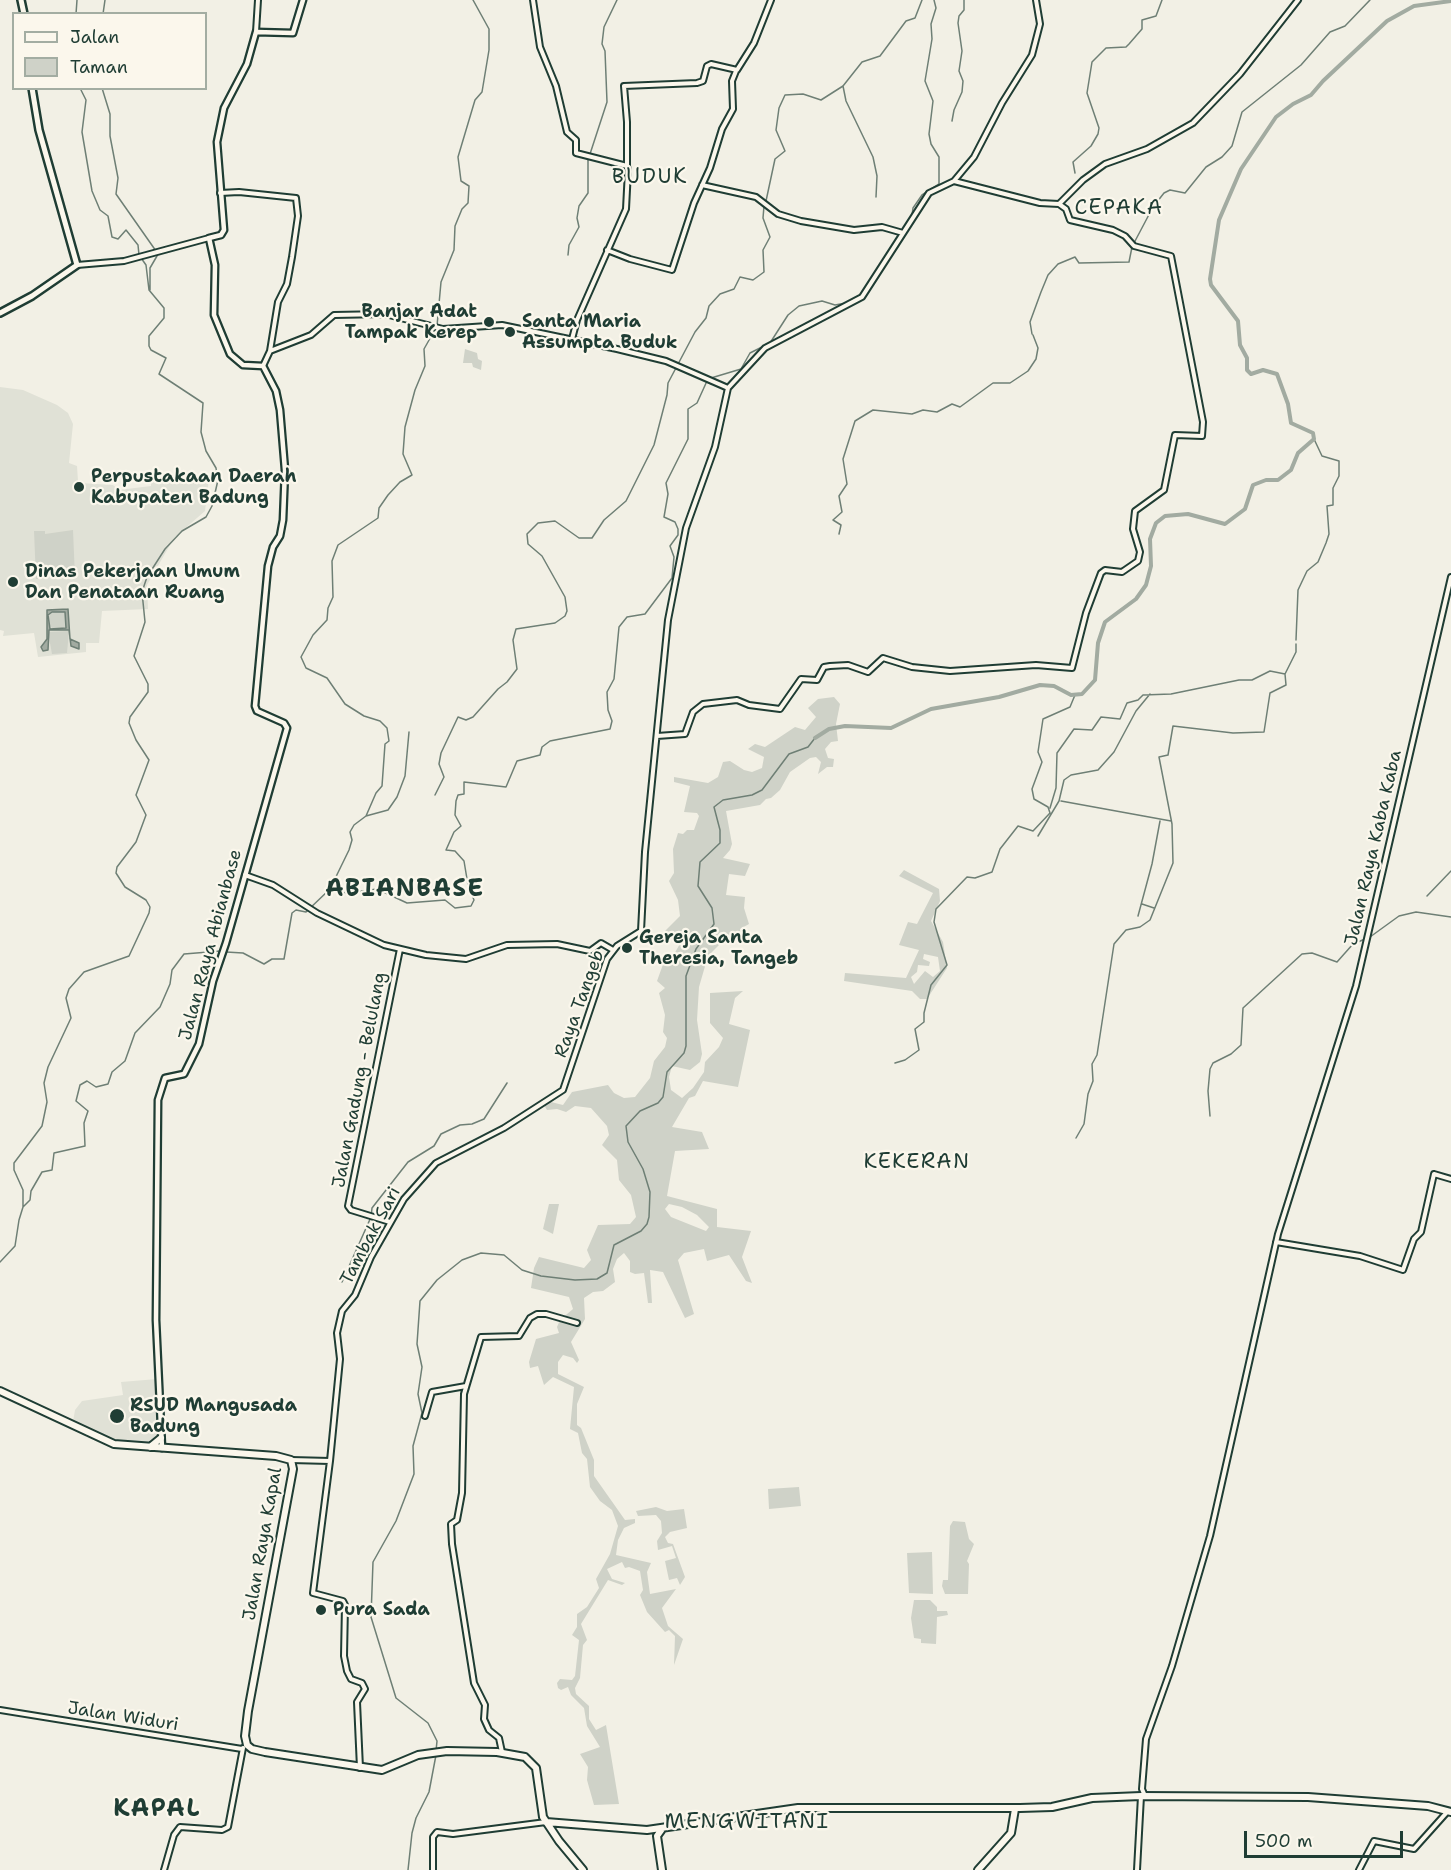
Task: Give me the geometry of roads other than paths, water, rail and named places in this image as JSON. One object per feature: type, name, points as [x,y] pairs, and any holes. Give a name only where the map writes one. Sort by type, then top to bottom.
[{"type":"highway","name":"Jalan Raya Kapal","points":[[0,1391],[108,1442],[274,1456],[291,1460],[293,1469],[248,1711],[244,1747]]},
{"type":"highway","points":[[150,1447],[161,1438]]},
{"type":"highway","points":[[244,1747],[360,1768],[387,1770],[412,1757],[431,1752],[502,1752],[525,1757],[536,1766],[542,1812],[546,1822],[583,1870]]},
{"type":"highway","points":[[546,1822],[648,1830],[798,1808],[1017,1809],[1065,1804],[1092,1798],[1141,1794],[1300,1796],[1423,1805],[1449,1812]]},
{"type":"highway","points":[[978,1870],[1011,1833],[1017,1809]]},
{"type":"highway","points":[[983,1870],[1016,1831],[1017,1809]]},
{"type":"highway","points":[[551,1830],[558,1824]]},
{"type":"highway","points":[[662,1828],[657,1836],[662,1870]]},
{"type":"highway","points":[[648,1830],[657,1836]]},
{"type":"main road","points":[[264,366],[243,365],[225,348],[214,315],[215,265],[208,238],[224,231],[216,156],[218,134],[227,101],[243,73],[255,33],[293,33],[303,0]]},
{"type":"main road","points":[[2,312],[32,296],[77,265],[43,145],[32,90]]},
{"type":"main road","name":"Jalan Raya Abianbase","points":[[162,1448],[156,1320],[159,1211],[157,1108],[165,1078],[184,1074],[199,1044],[211,989],[224,951],[287,728],[284,723],[257,711],[255,706],[268,566],[282,529],[285,477],[280,410],[276,391],[264,366]]},
{"type":"street","points":[[255,33],[258,0]]},
{"type":"street","points":[[533,0],[539,44],[556,86],[567,132],[576,140],[576,153],[627,166]]},
{"type":"street","points":[[607,250],[630,260],[672,270],[722,129],[733,109],[732,81],[754,43],[771,0]]},
{"type":"street","points":[[270,351],[311,335],[331,317],[342,313],[385,314],[446,330],[502,325],[572,339],[670,362],[728,388],[765,348],[862,297],[929,193],[959,177],[974,157],[1006,95],[1032,55],[1040,24],[1036,0]]},
{"type":"street","points":[[1059,204],[1083,180],[1105,164],[1147,149],[1193,123],[1239,74],[1298,0]]},
{"type":"street","points":[[572,339],[577,320],[627,205],[627,122],[624,86],[697,83],[703,81],[707,66],[711,64],[737,70]]},
{"type":"street","points":[[959,177],[961,182]]},
{"type":"street","points":[[657,736],[685,734],[693,712],[702,704],[737,700],[749,705],[781,709],[800,680],[817,680],[827,666],[848,665],[868,672],[883,658],[919,669],[950,671],[1036,665],[1070,669],[1101,573],[1105,570],[1122,572],[1139,558],[1133,528],[1135,511],[1165,489],[1175,435],[1202,436],[1203,422],[1171,256],[1132,245],[1125,236],[1113,230],[1069,220],[1066,209],[1059,204],[1040,203],[954,181]]},
{"type":"street","points":[[702,185],[765,202],[778,214],[801,221],[854,230],[882,227],[903,233]]},
{"type":"street","points":[[220,193],[293,196],[297,200],[298,210],[289,278],[278,302],[270,351],[264,366]]},
{"type":"street","points":[[77,265],[119,262],[208,238]]},
{"type":"street","points":[[0,303],[2,312]]},
{"type":"street","name":"Raya Tangeb","points":[[527,1113],[564,1088],[605,965],[613,950],[637,936],[642,926],[645,852],[664,647],[683,542],[692,509],[715,447],[728,388]]},
{"type":"street","name":"Jalan Raya Kaba Kaba","points":[[1137,1870],[1146,1739],[1172,1666],[1210,1536],[1276,1242],[1350,1005],[1371,925],[1451,577]]},
{"type":"street","points":[[244,875],[273,885],[310,908],[384,945],[400,949],[454,959],[466,959],[507,945],[557,944],[590,951],[601,943],[613,950]]},
{"type":"street","name":"Jalan Gadung - Belulang","points":[[390,1222],[351,1210],[348,1205],[400,949]]},
{"type":"street","name":"Tambak Sari","points":[[360,1768],[357,1702],[366,1689],[362,1683],[351,1679],[347,1671],[344,1656],[345,1605],[343,1601],[314,1593],[340,1370],[338,1335],[342,1311],[355,1294],[362,1274],[390,1222],[413,1187],[436,1163],[527,1113]]},
{"type":"street","points":[[1276,1242],[1360,1256],[1403,1270],[1414,1239],[1421,1233],[1434,1174],[1451,1179]]},
{"type":"street","points":[[502,1752],[499,1738],[489,1729],[484,1719],[485,1706],[474,1683],[452,1544],[451,1524],[458,1518],[462,1493],[463,1410],[466,1386],[481,1337],[519,1336],[530,1318],[537,1314],[546,1314],[577,1323]]},
{"type":"street","points":[[425,1416],[432,1392],[466,1386]]},
{"type":"street","points":[[291,1460],[330,1461]]},
{"type":"street","name":"Jalan Widuri","points":[[7,1712],[244,1747]]},
{"type":"street","points":[[164,1870],[176,1832],[180,1827],[225,1829],[244,1747]]},
{"type":"street","points":[[1359,1870],[1374,1841],[1415,1848],[1449,1812]]},
{"type":"street","points":[[433,1870],[433,1837],[440,1832],[546,1822]]},
{"type":"waterway","points":[[76,12],[77,0]]},
{"type":"waterway","points":[[103,12],[105,0]]},
{"type":"waterway","points":[[366,816],[376,793],[382,786],[385,744],[389,741],[387,728],[380,721],[364,716],[345,704],[327,678],[306,668],[301,657],[313,635],[327,620],[328,608],[333,597],[332,561],[338,545],[378,518],[379,508],[388,495],[400,482],[412,475],[403,454],[405,427],[415,390],[425,366],[424,349],[437,326],[441,282],[454,250],[455,226],[462,209],[468,203],[469,186],[461,181],[458,157],[475,100],[482,92],[489,50],[489,29],[473,0]]},
{"type":"waterway","points":[[590,154],[607,102],[605,51],[602,44],[604,27],[617,0]]},
{"type":"waterway","points":[[766,201],[775,159],[785,151],[776,130],[779,108],[785,95],[803,94],[821,100],[843,86],[862,62],[880,56],[906,21],[915,18],[922,0]]},
{"type":"waterway","points":[[912,215],[913,208],[922,195],[939,184],[939,157],[931,144],[929,134],[933,101],[925,81],[932,39],[931,24],[936,8],[934,0]]},
{"type":"waterway","points":[[952,121],[962,92],[963,81],[959,71],[962,51],[958,23],[959,16],[964,10],[964,0]]},
{"type":"waterway","points":[[1075,173],[1073,162],[1091,146],[1099,128],[1087,93],[1092,62],[1106,48],[1126,47],[1142,29],[1142,20],[1156,16],[1162,0]]},
{"type":"waterway","points":[[1134,243],[1153,207],[1164,193],[1170,190],[1185,193],[1206,167],[1222,157],[1232,146],[1242,112],[1301,65],[1330,32],[1345,26],[1370,0]]},
{"type":"waterway","points":[[815,738],[829,729],[845,726],[891,728],[931,709],[999,697],[1040,685],[1054,686],[1071,695],[1082,694],[1095,680],[1098,643],[1105,622],[1136,599],[1146,585],[1151,566],[1150,539],[1156,523],[1165,516],[1188,514],[1225,524],[1245,509],[1253,485],[1266,480],[1278,480],[1291,470],[1298,453],[1314,439],[1313,433],[1291,423],[1288,404],[1277,374],[1263,370],[1251,374],[1247,370],[1247,358],[1240,345],[1238,321],[1211,285],[1219,220],[1241,169],[1276,117],[1293,104],[1311,95],[1387,21],[1414,6],[1451,1]]},
{"type":"waterway","points":[[843,86],[846,101],[873,157],[877,176],[876,197]]},
{"type":"waterway","points":[[0,1262],[15,1246],[23,1207],[23,1190],[14,1170],[14,1163],[42,1126],[47,1102],[44,1083],[48,1067],[71,1018],[66,998],[69,989],[84,972],[129,956],[149,913],[150,907],[146,900],[125,887],[116,873],[117,867],[136,842],[146,815],[136,795],[149,760],[136,740],[129,723],[130,717],[148,692],[148,684],[134,656],[145,622],[142,592],[147,577],[165,549],[182,531],[206,517],[212,506],[218,480],[216,468],[206,451],[201,432],[203,403],[159,374],[166,358],[151,350],[149,346],[149,336],[164,318],[164,308],[149,290],[146,265],[139,255],[138,245],[126,230],[118,239],[112,237],[108,216],[100,210],[92,191],[82,132],[86,100],[81,90]]},
{"type":"waterway","points":[[103,90],[110,114],[110,136],[118,178],[116,194],[156,251],[157,256],[150,268],[150,290]]},
{"type":"waterway","points":[[568,255],[569,245],[579,227],[577,218],[579,206],[588,193],[588,158]]},
{"type":"waterway","points":[[435,795],[444,777],[439,764],[441,753],[458,717],[466,720],[473,717],[517,669],[513,640],[516,629],[555,623],[565,616],[567,611],[565,597],[542,556],[528,544],[527,534],[538,523],[555,521],[579,538],[592,538],[604,520],[626,501],[654,445],[668,383],[695,332],[706,318],[709,306],[720,294],[734,289],[740,277],[753,280],[764,272],[763,250],[770,237],[763,218],[764,206]]},
{"type":"waterway","points":[[1032,334],[1030,322],[1041,292],[1048,275],[1058,264],[1075,257],[1079,263],[1129,262],[1132,247]]},
{"type":"waterway","points":[[711,378],[741,369],[750,353],[770,343],[788,315],[799,306],[822,301],[835,305],[846,303]]},
{"type":"waterway","points":[[839,534],[841,525],[833,520],[842,512],[839,496],[847,484],[843,459],[855,421],[873,410],[912,414],[923,410],[937,412],[952,404],[960,407],[993,383],[1010,383],[1028,371],[1036,359],[1038,348],[1033,335]]},
{"type":"waterway","points":[[328,890],[347,893],[377,889],[407,903],[445,900],[455,908],[471,906],[474,900],[468,885],[464,861],[455,851],[446,850],[454,832],[461,826],[455,815],[458,795],[464,794],[464,782],[506,787],[517,761],[540,755],[542,747],[550,741],[610,729],[612,721],[608,710],[607,692],[614,679],[619,627],[627,617],[645,614],[672,578],[674,557],[670,546],[678,535],[678,529],[675,522],[664,517],[668,494],[666,483],[688,439],[688,409],[697,403],[707,381]]},
{"type":"waterway","points":[[1296,640],[1298,590],[1307,571],[1318,562],[1326,543],[1329,534],[1327,506],[1333,505],[1333,488],[1339,476],[1339,461],[1322,456],[1314,439]]},
{"type":"waterway","points":[[1050,808],[1056,788],[1057,753],[1074,729],[1092,730],[1101,717],[1120,719],[1127,703],[1138,700],[1143,695],[1171,694],[1239,680],[1252,680],[1270,671],[1285,674],[1296,652],[1296,644]]},
{"type":"waterway","points":[[1076,1138],[1084,1124],[1088,1094],[1093,1081],[1092,1064],[1097,1055],[1114,944],[1126,930],[1140,927],[1150,920],[1173,863],[1172,824],[1159,757],[1168,755],[1173,726],[1233,733],[1264,732],[1270,693],[1286,685],[1285,674]]},
{"type":"waterway","points":[[1038,836],[1059,801],[1064,780],[1071,775],[1098,770],[1114,752],[1136,711],[1150,694]]},
{"type":"waterway","points":[[895,1063],[905,1060],[919,1050],[915,1029],[924,1022],[931,985],[947,965],[934,922],[936,909],[967,877],[975,878],[992,872],[1000,849],[1018,826],[1033,831],[1050,813],[1048,807],[1034,799],[1032,789],[1042,762],[1038,752],[1043,719],[1070,707],[1075,695]]},
{"type":"waterway","points":[[226,952],[243,953],[264,964],[272,959],[284,959],[292,913],[296,910],[306,912],[330,889],[349,850],[352,840],[350,832],[354,825],[366,816],[388,810],[397,797],[405,776],[409,732]]},
{"type":"waterway","points":[[436,1751],[437,1741],[428,1723],[396,1698],[371,1617],[373,1562],[396,1521],[414,1474],[413,1446],[422,1413],[418,1394],[422,1367],[417,1344],[420,1301],[437,1280],[462,1260],[481,1253],[504,1255],[522,1270],[541,1276],[575,1280],[597,1279],[607,1273],[614,1245],[641,1231],[647,1224],[650,1192],[643,1169],[628,1142],[626,1126],[640,1111],[658,1103],[663,1097],[667,1072],[684,1053],[686,1046],[686,976],[696,949],[714,924],[712,908],[698,886],[700,862],[720,843],[720,830],[714,807],[723,800],[752,795],[762,790],[789,754],[808,747],[815,738]]},
{"type":"waterway","points":[[1061,801],[1171,821]]},
{"type":"waterway","points":[[1138,916],[1152,864],[1160,821]]},
{"type":"waterway","points":[[1427,896],[1451,871]]},
{"type":"waterway","points":[[1142,904],[1154,908]]},
{"type":"waterway","points":[[1210,1116],[1208,1091],[1210,1069],[1213,1063],[1231,1054],[1241,1045],[1243,1008],[1302,954],[1312,953],[1337,962],[1353,944],[1370,937],[1399,916],[1416,912],[1451,917]]},
{"type":"waterway","points":[[23,1207],[30,1200],[31,1191],[42,1172],[52,1170],[54,1153],[85,1146],[84,1123],[88,1111],[76,1101],[80,1085],[87,1081],[96,1087],[108,1084],[112,1072],[125,1061],[135,1033],[160,1007],[170,984],[172,970],[184,954],[221,951]]},
{"type":"waterway","points":[[342,1282],[371,1217],[372,1208],[408,1162],[434,1146],[441,1134],[460,1125],[472,1124],[484,1119],[507,1083]]},
{"type":"waterway","points":[[408,1870],[412,1833],[416,1818],[429,1792],[436,1755]]},
{"type":"place","name":"Banjar Adat Tampak Kerep","points":[[489,322]]},
{"type":"place","name":"Santa Maria Assumpta Buduk","points":[[510,332]]},
{"type":"place","name":"Perpustakaan Daerah Kabupaten Badung","points":[[79,487]]},
{"type":"place","name":"Dinas Pekerjaan Umum Dan Penataan Ruang","points":[[13,582]]},
{"type":"place","name":"Gereja Santa Theresia, Tangeb","points":[[627,948]]},
{"type":"place","name":"RSUD Mangusada Badung","points":[[117,1416]]},
{"type":"place","name":"Pura Sada","points":[[321,1610]]},
{"type":"district","name":"BUDUK","points":[[650,178]]},
{"type":"district","name":"CEPAKA","points":[[1119,209]]},
{"type":"district","name":"ABIANBASE","points":[[405,890]]},
{"type":"district","name":"KEKERAN","points":[[917,1163]]},
{"type":"district","name":"KAPAL","points":[[157,1810]]},
{"type":"district","name":"MENGWITANI","points":[[747,1823]]}]
